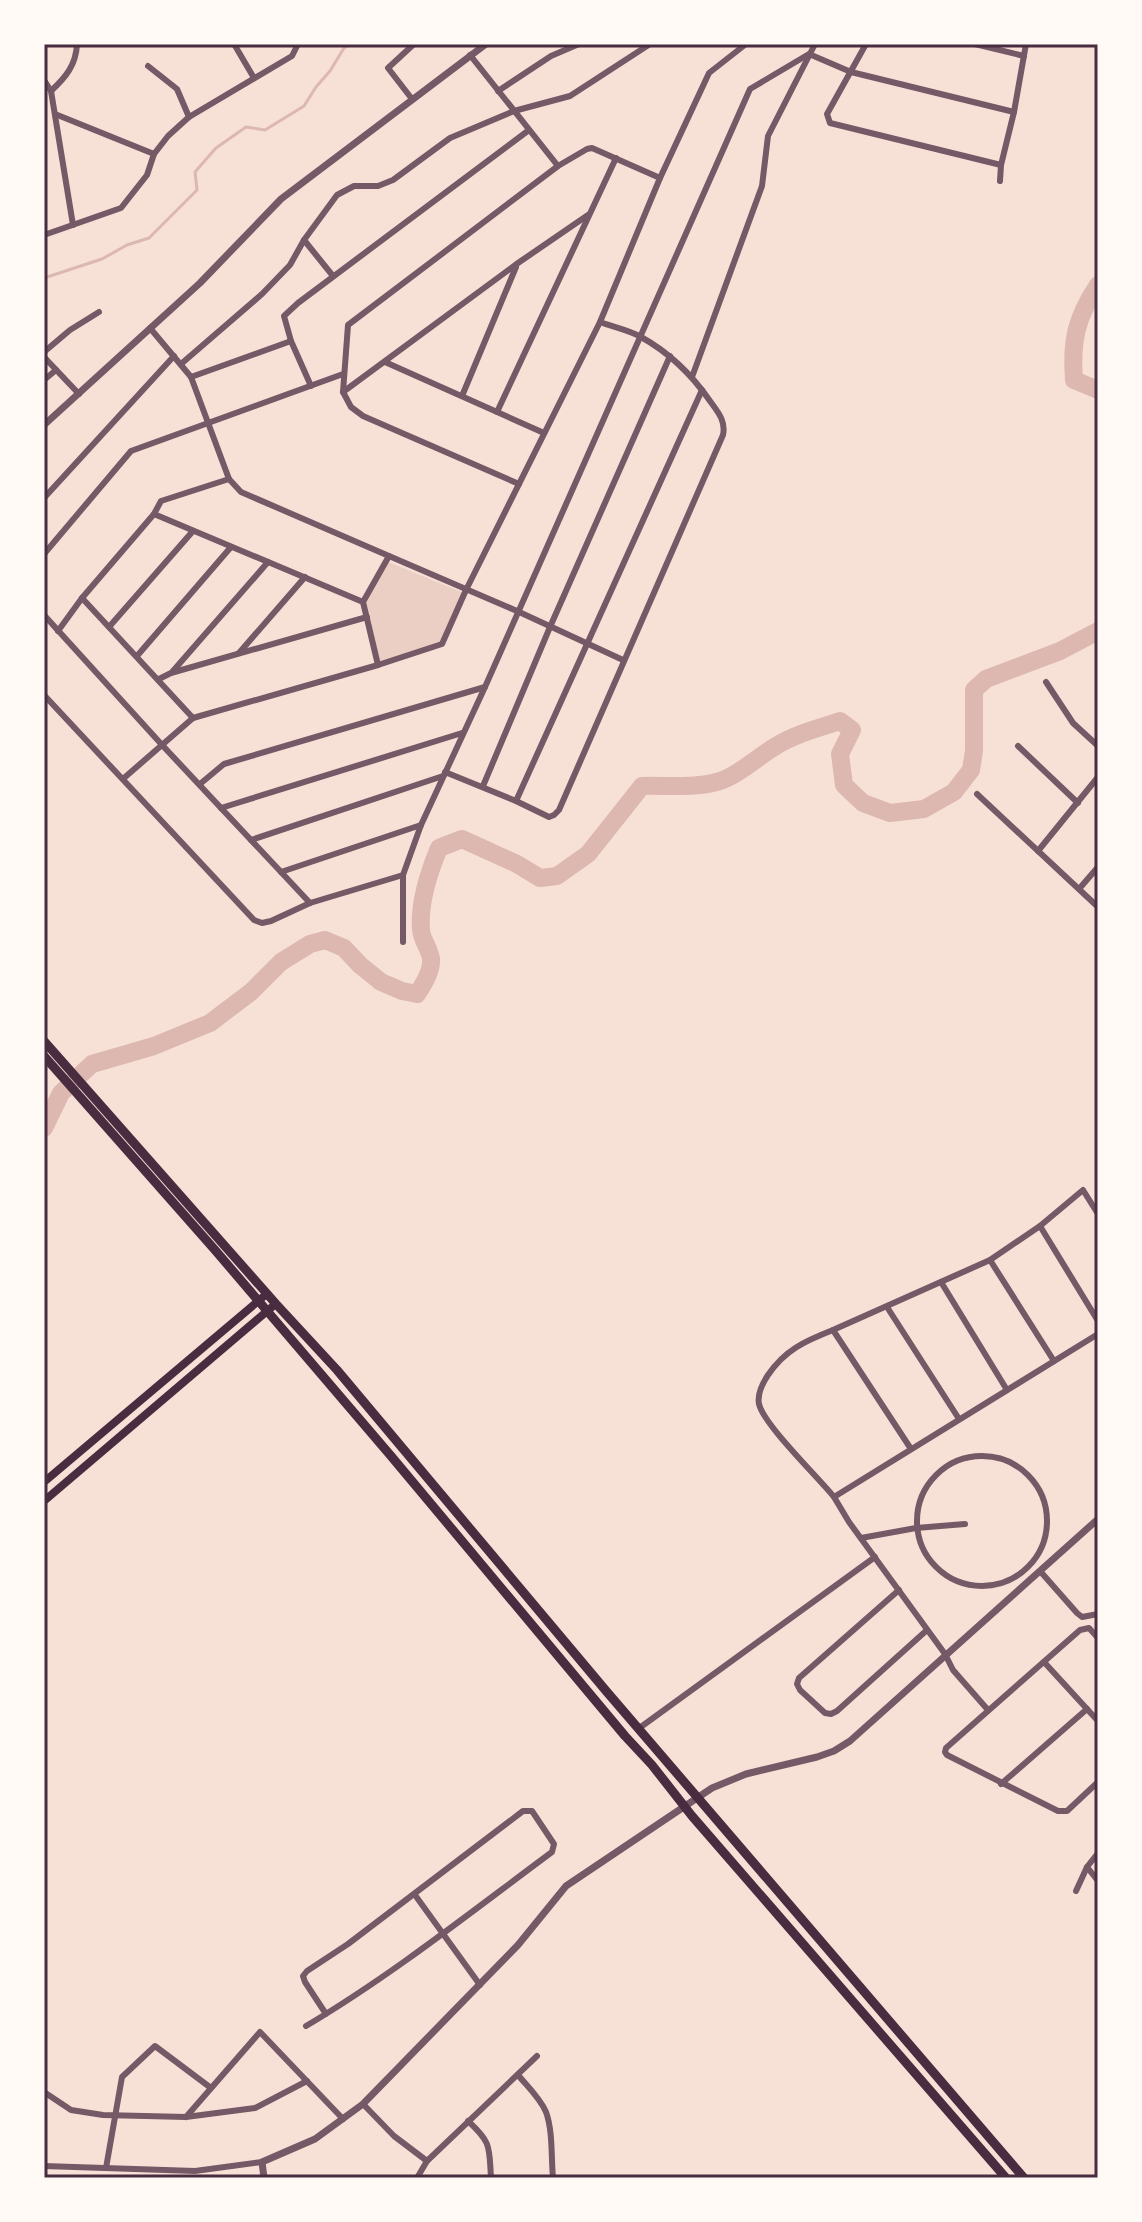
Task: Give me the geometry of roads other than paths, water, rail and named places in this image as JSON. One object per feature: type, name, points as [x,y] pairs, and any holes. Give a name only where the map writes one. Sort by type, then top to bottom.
[{"type":"main road","points":[[44,1041],[67,1076],[685,1806],[1006,2178]]},
{"type":"main road","points":[[44,1056],[67,1076]]},
{"type":"main road","points":[[94,1107],[337,1370],[638,1729],[1024,2178]]},
{"type":"main road","points":[[44,1482],[267,1294]]},
{"type":"main road","points":[[44,1501],[276,1304]]},
{"type":"street","points":[[51,91],[68,74],[77,56],[77,44]]},
{"type":"street","points":[[234,44],[254,78]]},
{"type":"street","points":[[44,235],[121,208],[147,175],[154,154],[168,136],[189,117],[292,56],[298,44]]},
{"type":"street","points":[[412,99],[388,68],[414,44]]},
{"type":"street","points":[[44,425],[200,283],[281,199],[486,44]]},
{"type":"street","points":[[498,91],[551,56],[579,44]]},
{"type":"street","points":[[181,364],[262,294],[290,265],[337,195],[354,186],[378,186],[393,180],[450,138],[514,111],[570,96],[650,44]]},
{"type":"street","points":[[124,778],[193,718],[442,644],[600,322],[660,178],[709,73],[746,44]]},
{"type":"street","points":[[692,377],[762,186],[768,136],[815,44]]},
{"type":"street","points":[[866,44],[827,114],[830,123],[1001,165]]},
{"type":"street","points":[[975,44],[1024,56]]},
{"type":"street","points":[[1000,181],[1026,44]]},
{"type":"street","points":[[809,54],[851,72],[1014,112]]},
{"type":"street","points":[[403,942],[403,875],[421,825],[750,89],[809,54]]},
{"type":"street","points":[[470,55],[558,166]]},
{"type":"street","points":[[148,66],[177,89],[189,117]]},
{"type":"street","points":[[44,80],[51,91],[73,225]]},
{"type":"street","points":[[55,114],[154,154]]},
{"type":"street","points":[[311,386],[291,341],[284,316],[529,130]]},
{"type":"street","points":[[519,484],[363,416],[351,407],[343,392],[348,325],[558,166],[587,149],[592,148],[660,178]]},
{"type":"street","points":[[497,412],[616,158]]},
{"type":"street","points":[[343,392],[588,215]]},
{"type":"street","points":[[304,240],[333,276]]},
{"type":"street","points":[[462,396],[518,263]]},
{"type":"street","points":[[79,394],[44,355],[70,330],[99,312]]},
{"type":"street","points":[[251,840],[444,774],[483,786],[549,817],[559,810],[725,428],[702,390],[670,356],[640,336],[600,322]]},
{"type":"street","points":[[150,328],[191,377],[229,479],[241,492],[623,660]]},
{"type":"street","points":[[191,377],[291,341]]},
{"type":"street","points":[[44,498],[174,356]]},
{"type":"street","points":[[483,786],[670,356]]},
{"type":"street","points":[[385,362],[544,433]]},
{"type":"street","points":[[44,380],[56,370]]},
{"type":"street","points":[[44,554],[131,451],[343,374]]},
{"type":"street","points":[[516,801],[702,390]]},
{"type":"street","points":[[58,631],[154,514],[161,501],[229,479]]},
{"type":"street","points":[[154,514],[363,602]]},
{"type":"street","points":[[109,627],[193,531]]},
{"type":"street","points":[[137,656],[231,547]]},
{"type":"street","points":[[378,665],[363,602],[389,556]]},
{"type":"street","points":[[171,673],[268,562]]},
{"type":"street","points":[[239,653],[305,577]]},
{"type":"street","points":[[82,598],[193,718]]},
{"type":"street","points":[[44,615],[310,903]]},
{"type":"street","points":[[159,679],[367,617]]},
{"type":"street","points":[[1046,682],[1073,723],[1098,746]]},
{"type":"street","points":[[200,784],[224,764],[485,687]]},
{"type":"street","points":[[44,695],[254,920],[262,923],[271,921],[310,903],[403,875]]},
{"type":"street","points":[[221,808],[462,733]]},
{"type":"street","points":[[1018,746],[1078,803]]},
{"type":"street","points":[[1038,851],[1098,777]]},
{"type":"street","points":[[977,794],[1098,907]]},
{"type":"street","points":[[281,872],[421,825]]},
{"type":"street","points":[[1079,889],[1098,867]]},
{"type":"street","points":[[988,1710],[953,1670],[945,1654],[834,1497],[763,1413],[758,1402],[760,1389],[778,1361],[800,1343],[990,1260],[1040,1226],[1083,1190],[1098,1214]]},
{"type":"street","points":[[1040,1226],[1098,1321]]},
{"type":"street","points":[[990,1260],[1054,1361]]},
{"type":"street","points":[[941,1282],[1007,1390]]},
{"type":"street","points":[[887,1307],[959,1419]]},
{"type":"street","points":[[833,1330],[911,1449]]},
{"type":"street","points":[[834,1497],[1098,1334]]},
{"type":"street","points":[[976,1456],[1002,1459],[1025,1471],[1040,1490],[1047,1515],[1045,1538],[1035,1559],[1017,1576],[994,1585],[968,1585],[945,1576],[926,1556],[916,1528],[918,1504],[930,1480],[951,1463],[976,1456]]},
{"type":"street","points":[[44,2166],[195,2171],[262,2162],[315,2139],[363,2104],[518,1945],[566,1886],[712,1788],[746,1774],[834,1751],[850,1741],[1098,1519]]},
{"type":"street","points":[[861,1538],[916,1528],[965,1524]]},
{"type":"street","points":[[638,1729],[875,1557]]},
{"type":"street","points":[[1040,1571],[1082,1617],[1098,1614]]},
{"type":"street","points":[[899,1590],[799,1678],[797,1684],[800,1690],[825,1713],[831,1714],[927,1630]]},
{"type":"street","points":[[1098,1638],[1089,1628],[1080,1630],[945,1752],[1001,1784],[1058,1811],[1067,1811],[1098,1782]]},
{"type":"street","points":[[1044,1662],[1098,1721]]},
{"type":"street","points":[[1001,1784],[1087,1709]]},
{"type":"street","points":[[306,2026],[326,2014],[376,1983],[552,1852],[554,1844],[532,1811],[523,1811],[415,1895],[307,1971],[303,1976],[305,1982],[326,2014]]},
{"type":"street","points":[[1076,1891],[1087,1867],[1098,1853]]},
{"type":"street","points":[[1087,1867],[1098,1881]]},
{"type":"street","points":[[415,1895],[480,1985]]},
{"type":"street","points":[[186,2117],[260,2032],[343,2119]]},
{"type":"street","points":[[106,2168],[122,2077],[155,2046],[211,2088]]},
{"type":"street","points":[[417,2178],[427,2161],[537,2056]]},
{"type":"street","points":[[518,2075],[546,2112],[553,2178]]},
{"type":"street","points":[[44,2092],[71,2110],[115,2116],[186,2117],[255,2108],[307,2081]]},
{"type":"street","points":[[363,2104],[394,2136],[427,2161]]},
{"type":"street","points":[[468,2121],[489,2144],[491,2178]]},
{"type":"street","points":[[262,2162],[264,2178]]},
{"type":"waterway","points":[[44,278],[102,259],[127,245],[149,238],[197,190],[195,172],[216,148],[246,127],[265,130],[304,106],[344,48],[351,44]]},
{"type":"waterway","points":[[1098,285],[1080,319],[1074,342],[1073,366],[1074,380],[1098,390]]},
{"type":"waterway","points":[[44,1128],[61,1093],[92,1064],[154,1046],[210,1023],[251,992],[281,962],[310,944],[325,940],[344,948],[381,982],[417,994],[431,964],[421,929],[428,877],[439,848],[462,839],[540,878],[557,876],[588,854],[642,786],[693,786],[723,780],[783,742],[840,721],[852,730],[840,754],[844,785],[863,803],[890,813],[924,809],[954,792],[971,770],[974,690],[986,679],[1060,651],[1098,631]]}]
